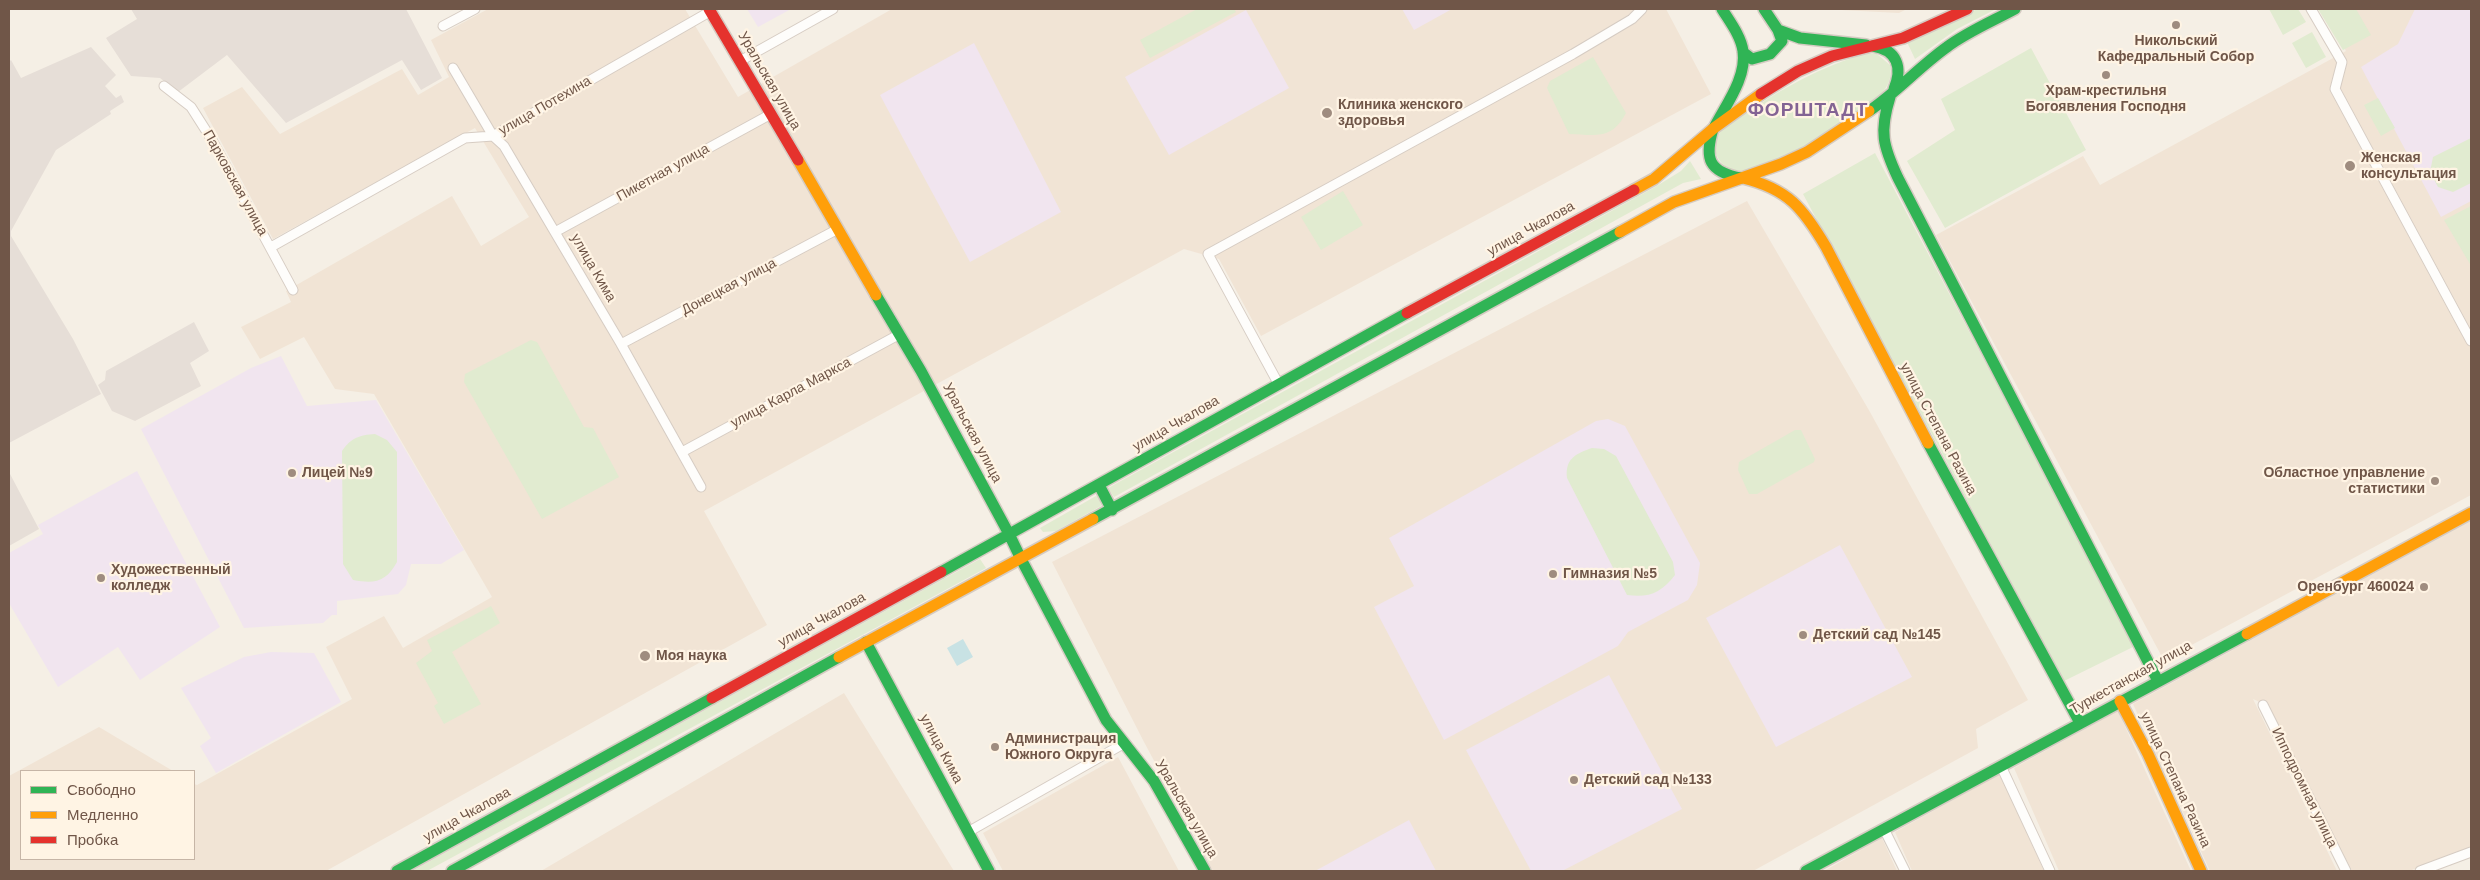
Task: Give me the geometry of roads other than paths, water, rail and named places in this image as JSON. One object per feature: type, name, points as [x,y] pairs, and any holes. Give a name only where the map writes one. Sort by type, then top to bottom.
[{"type":"main road","points":[[1722,9],[1743,52],[1752,59],[1766,58],[1778,49],[1782,41],[1778,30],[1764,9]]},
{"type":"main road","name":"улица Чкалова","points":[[397,871],[1099,485],[1278,383],[1654,179],[1714,128],[1762,93],[1798,72],[1832,56],[1910,35],[1968,9]]},
{"type":"main road","points":[[452,871],[866,642],[1112,510],[1674,202],[1743,178],[1807,152],[1890,97],[1916,71],[1949,46],[2015,9]]},
{"type":"main road","name":"Уральская улица","points":[[710,10],[900,334],[1009,534],[1106,720],[1154,781],[1204,871]]},
{"type":"main road","points":[[1778,30],[1800,38],[1883,47],[1890,51],[1899,64],[1898,82],[1890,97],[1882,121],[1882,140],[1898,178],[2158,681]]},
{"type":"main road","points":[[1714,128],[1737,83],[1742,69],[1743,52]]},
{"type":"main road","name":"улица Степана Разина","points":[[1714,128],[1707,153],[1712,165],[1719,173],[1762,182],[1786,192],[1801,208],[1817,232],[1942,471],[2080,724]]},
{"type":"main road","points":[[1099,485],[1112,510]]},
{"type":"main road","name":"Туркестанская улица","points":[[1806,871],[2471,513]]},
{"type":"main road","name":"улица Кима","points":[[866,642],[989,871]]},
{"type":"main road","name":"улица Степана Разина","points":[[2120,701],[2148,754],[2201,871]]},
{"type":"street","points":[[444,26],[475,9]]},
{"type":"street","points":[[740,62],[833,9]]},
{"type":"street","points":[[1278,383],[1208,254],[1573,54],[1632,19],[1642,9]]},
{"type":"street","points":[[2311,9],[2342,62],[2335,89],[2471,341]]},
{"type":"street","name":"улица Потехина","points":[[271,247],[465,138],[493,136],[710,10]]},
{"type":"street","name":"улица Кима","points":[[452,68],[493,136],[504,146],[621,344],[701,487]]},
{"type":"street","name":"Парковская улица","points":[[164,86],[191,108],[212,140],[293,290]]},
{"type":"street","name":"Пикетная улица","points":[[555,232],[771,114]]},
{"type":"street","name":"Донецкая улица","points":[[621,344],[838,229]]},
{"type":"street","name":"улица Карла Маркса","points":[[682,452],[900,334]]},
{"type":"street","name":"Ипподромная улица","points":[[2263,705],[2346,871]]},
{"type":"street","points":[[968,832],[1123,744]]},
{"type":"street","points":[[2001,766],[2050,871]]},
{"type":"street","points":[[1884,829],[1905,871]]},
{"type":"street","points":[[2420,871],[2471,852]]},
{"type":"water","points":[[963,639],[973,657],[957,666],[947,648]]},
{"type":"place","name":"Никольский Кафедральный Собор","points":[[2176,25]]},
{"type":"place","name":"Храм-крестильня Богоявления Господня","points":[[2106,75]]},
{"type":"place","name":"Клиника женского здоровья","points":[[1327,113]]},
{"type":"place","name":"Женская консультация","points":[[2350,166]]},
{"type":"place","name":"Лицей №9","points":[[292,473]]},
{"type":"place","name":"Областное управление статистики","points":[[2435,481]]},
{"type":"place","name":"Гимназия №5","points":[[1553,574]]},
{"type":"place","name":"Художественный колледж","points":[[101,578]]},
{"type":"place","name":"Оренбург 460024","points":[[2424,587]]},
{"type":"place","name":"Детский сад №145","points":[[1803,635]]},
{"type":"place","name":"Моя наука","points":[[645,656]]},
{"type":"place","name":"Администрация Южного Округа","points":[[995,747]]},
{"type":"place","name":"Детский сад №133","points":[[1574,780]]},
{"type":"district","name":"ФОРШТАДТ","points":[[1808,111]]}]
